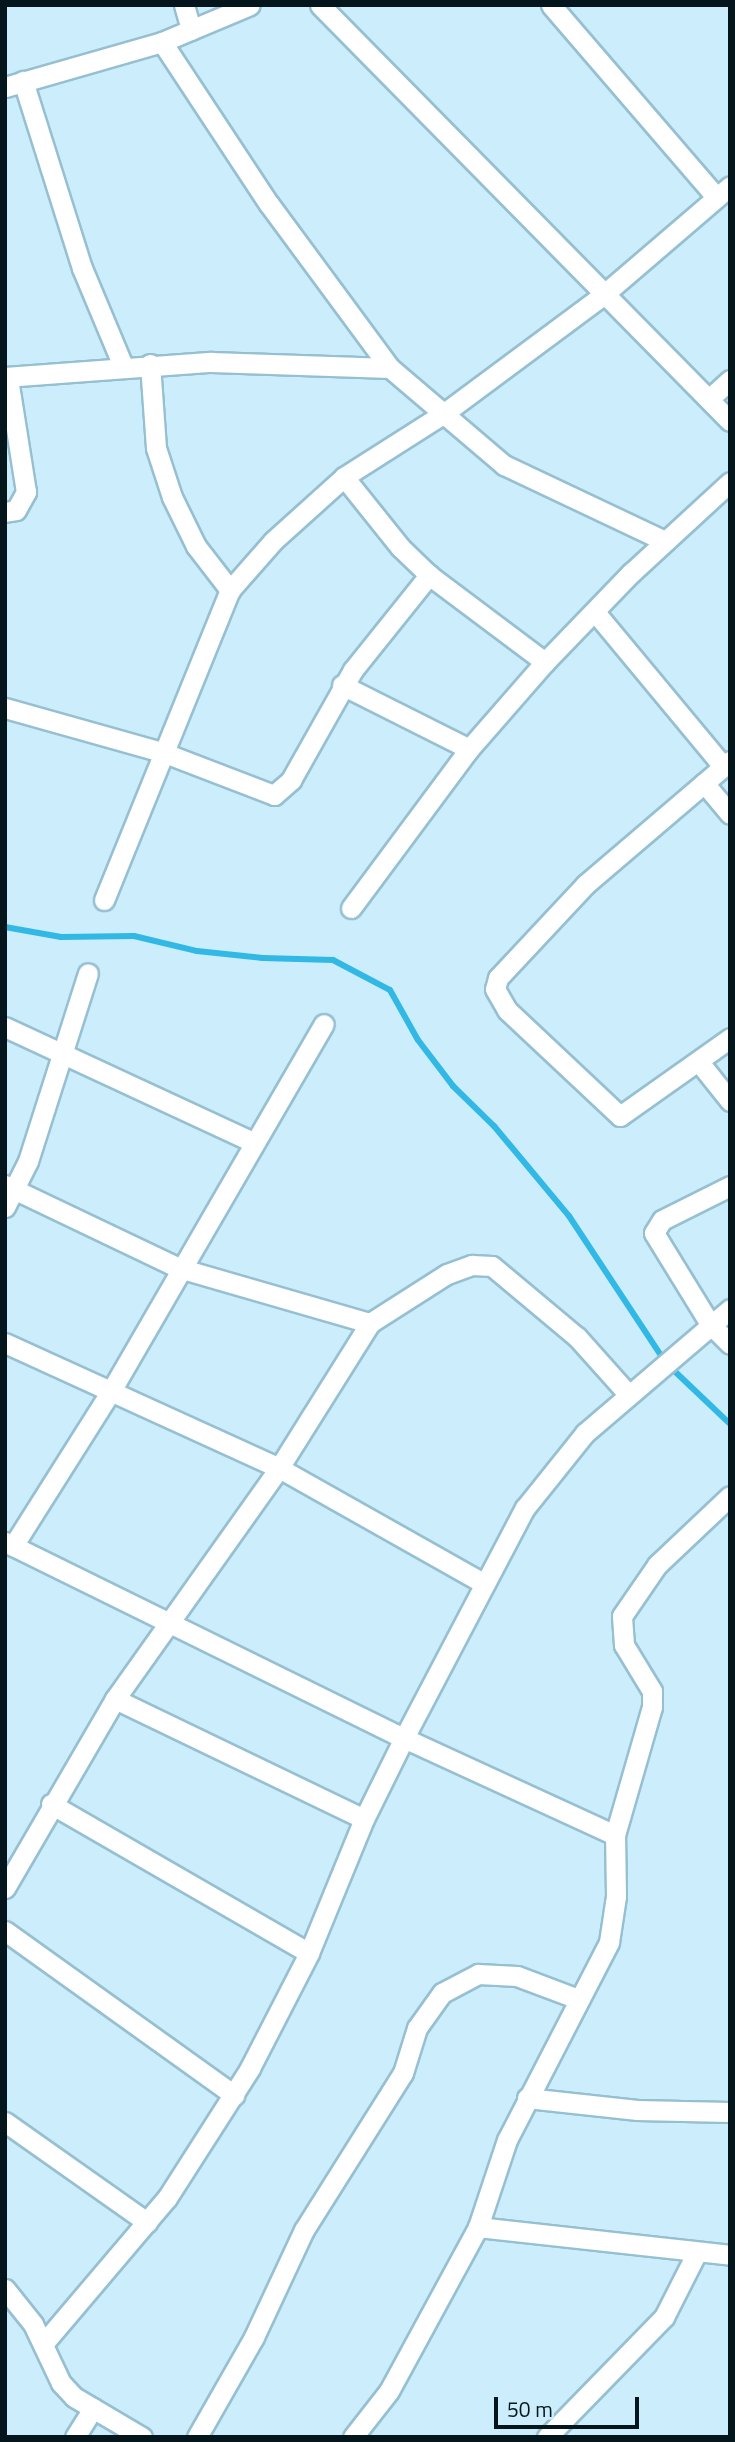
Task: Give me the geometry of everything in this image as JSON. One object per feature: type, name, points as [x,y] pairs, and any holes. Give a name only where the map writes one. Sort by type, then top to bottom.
[{"type":"street","points":[[184,5],[191,30]]},
{"type":"street","points":[[123,366],[82,268],[14,84],[162,42],[250,5]]},
{"type":"street","points":[[104,901],[162,752],[230,590],[273,541],[344,477],[443,414],[603,295],[722,191],[551,5]]},
{"type":"street","points":[[325,7],[603,295],[710,398],[730,421]]},
{"type":"street","points":[[162,42],[269,204],[390,368],[504,465],[665,541]]},
{"type":"street","points":[[5,512],[16,510],[26,492],[6,378],[150,364],[290,362],[390,368]]},
{"type":"street","points":[[150,364],[156,447],[172,497],[196,546],[230,590]]},
{"type":"street","points":[[710,398],[730,380]]},
{"type":"street","points":[[344,477],[400,547],[429,575],[545,662]]},
{"type":"street","points":[[351,908],[469,749],[545,662],[665,541],[730,482]]},
{"type":"street","points":[[5,708],[162,752],[274,795],[290,780],[342,685],[429,575]]},
{"type":"street","points":[[595,612],[726,764],[585,886],[498,978],[495,989],[507,1010],[620,1116],[730,1038]]},
{"type":"street","points":[[342,685],[469,749]]},
{"type":"street","points":[[704,783],[730,814]]},
{"type":"street","points":[[5,1207],[88,973]]},
{"type":"street","points":[[324,1024],[179,1268],[111,1391],[9,1544],[404,1738],[615,1835]]},
{"type":"street","points":[[5,1027],[253,1142]]},
{"type":"street","points":[[699,1062],[730,1101]]},
{"type":"street","points":[[730,1186],[662,1220],[654,1233],[710,1324],[730,1344]]},
{"type":"street","points":[[10,1188],[179,1268],[370,1322]]},
{"type":"street","points":[[5,1888],[51,1804],[115,1699],[166,1622],[279,1468],[370,1322],[447,1274],[472,1265],[492,1266],[578,1337],[627,1393]]},
{"type":"street","points":[[43,2344],[147,2222],[234,2095],[309,1953],[364,1819],[511,1530],[542,1484],[627,1393],[730,1309]]},
{"type":"street","points":[[5,1343],[279,1468],[485,1584]]},
{"type":"street","points":[[354,2437],[389,2391],[478,2227],[491,2180],[527,2098],[609,1942],[616,1895],[615,1835],[652,1707],[652,1691],[624,1645],[622,1616],[657,1564],[730,1496]]},
{"type":"street","points":[[115,1699],[364,1819]]},
{"type":"street","points":[[51,1804],[309,1953]]},
{"type":"street","points":[[5,1931],[234,2095]]},
{"type":"street","points":[[197,2437],[254,2337],[304,2230],[403,2073],[416,2028],[442,1993],[478,1975],[517,1976],[578,1999]]},
{"type":"street","points":[[527,2098],[637,2110],[730,2112]]},
{"type":"street","points":[[5,2122],[147,2222]]},
{"type":"street","points":[[478,2227],[696,2255],[730,2255]]},
{"type":"street","points":[[547,2437],[664,2317],[696,2255]]},
{"type":"street","points":[[5,2289],[43,2344],[61,2383],[93,2408],[142,2437]]},
{"type":"street","points":[[75,2437],[93,2408]]},
{"type":"waterway","points":[[5,927],[61,937],[134,936],[197,951],[263,958],[333,960],[390,990],[418,1040],[453,1086],[494,1126],[569,1216],[666,1363],[730,1424]]}]
